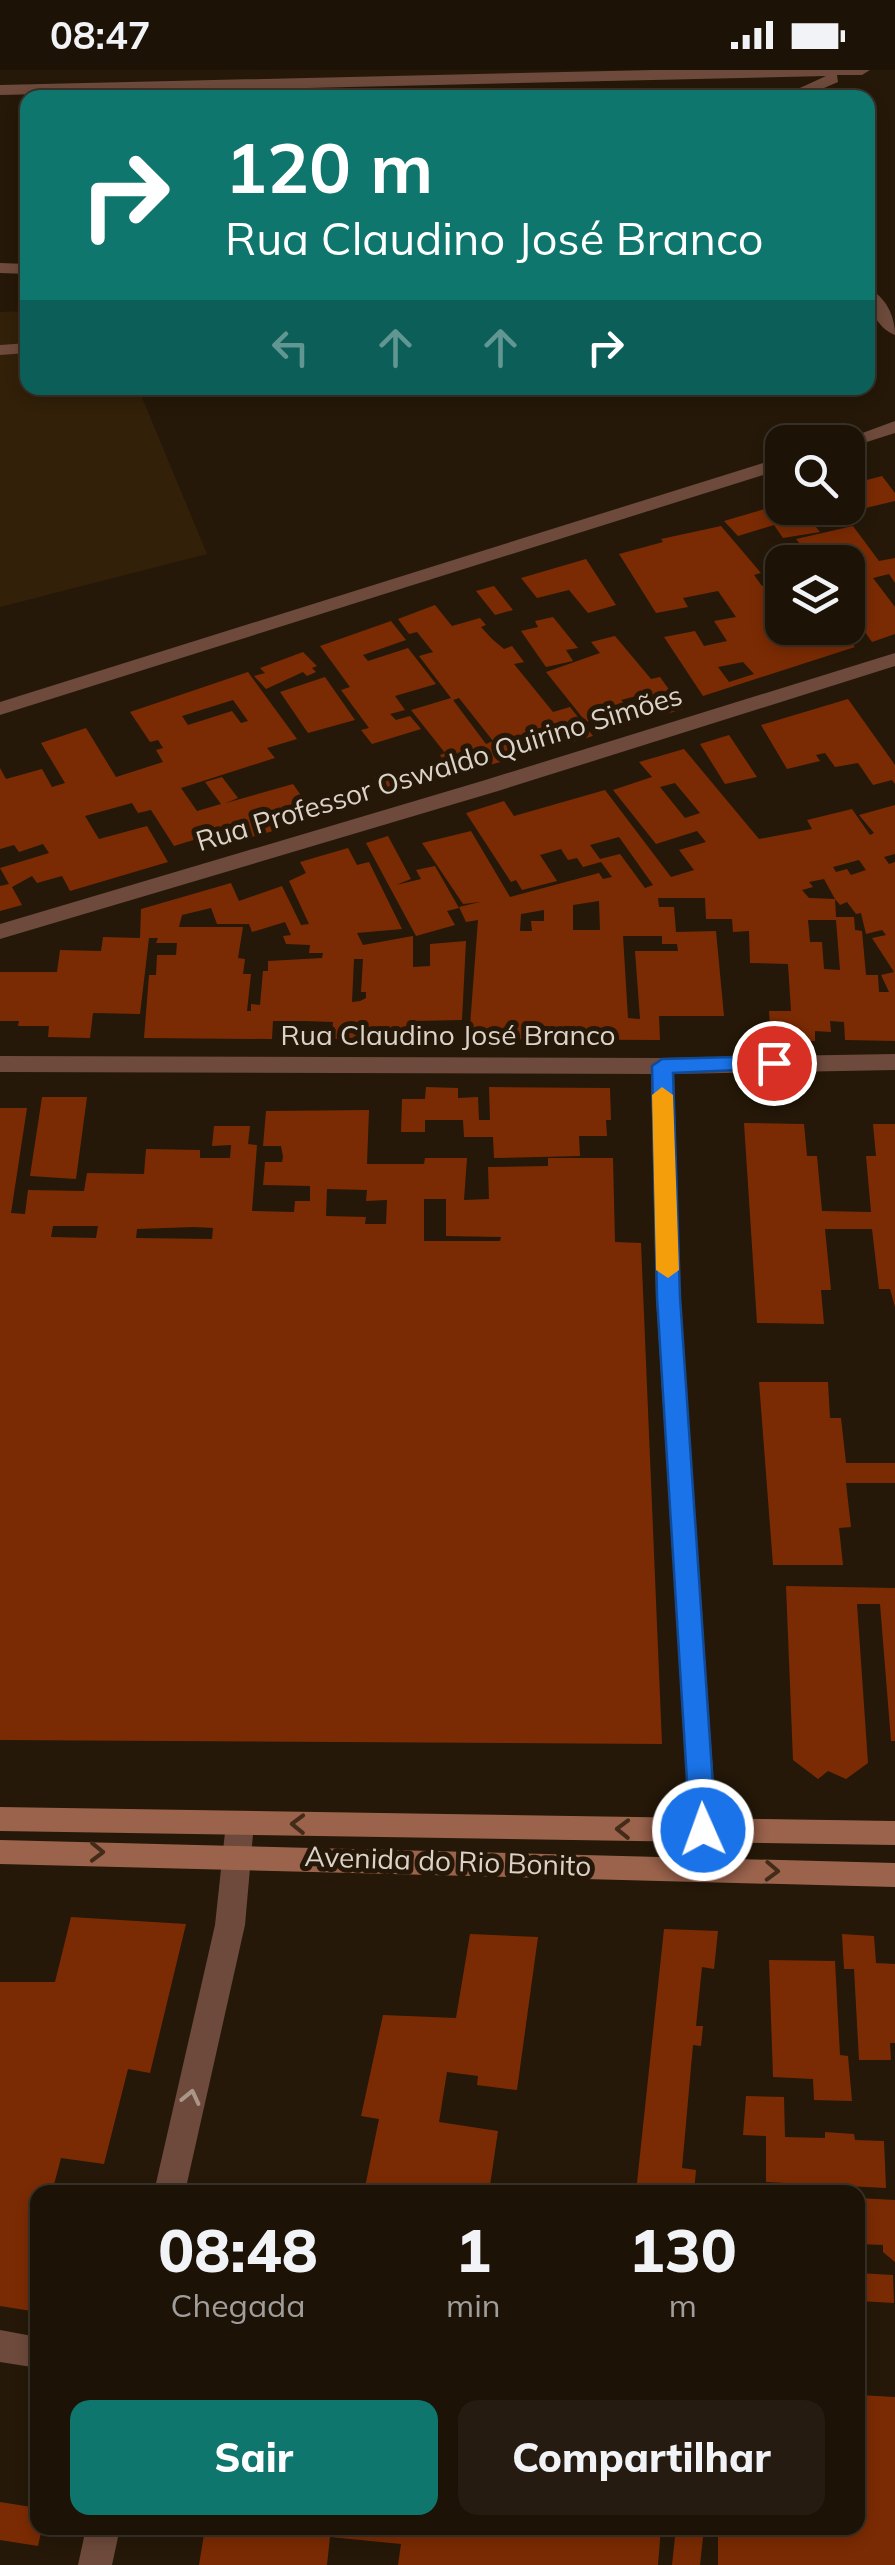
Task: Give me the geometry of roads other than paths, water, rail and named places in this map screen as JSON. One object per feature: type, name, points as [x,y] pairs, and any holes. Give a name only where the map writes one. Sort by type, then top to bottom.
[{"type":"main road","name":"Avenida do Rio Bonito","points":[[0,1818],[895,1833]]},
{"type":"main road","name":"Avenida do Rio Bonito","points":[[0,1852],[895,1875]]},
{"type":"street","points":[[0,90],[864,70]]},
{"type":"street","points":[[808,90],[864,70]]},
{"type":"street","points":[[875,303],[895,330]]},
{"type":"street","points":[[865,436],[895,427]]},
{"type":"street","points":[[0,709],[765,468]]},
{"type":"street","name":"Rua Professor Oswaldo Quirino Simões","points":[[0,932],[490,786],[895,659]]},
{"type":"street","name":"Rua Claudino José Branco","points":[[0,1064],[662,1066],[895,1062]]},
{"type":"street","points":[[662,1066],[668,1297],[703,1830],[699,1868]]},
{"type":"street","points":[[171,2185],[230,1924],[240,1823]]},
{"type":"street","points":[[0,2346],[30,2351]]},
{"type":"street","points":[[96,2565],[102,2535]]}]
